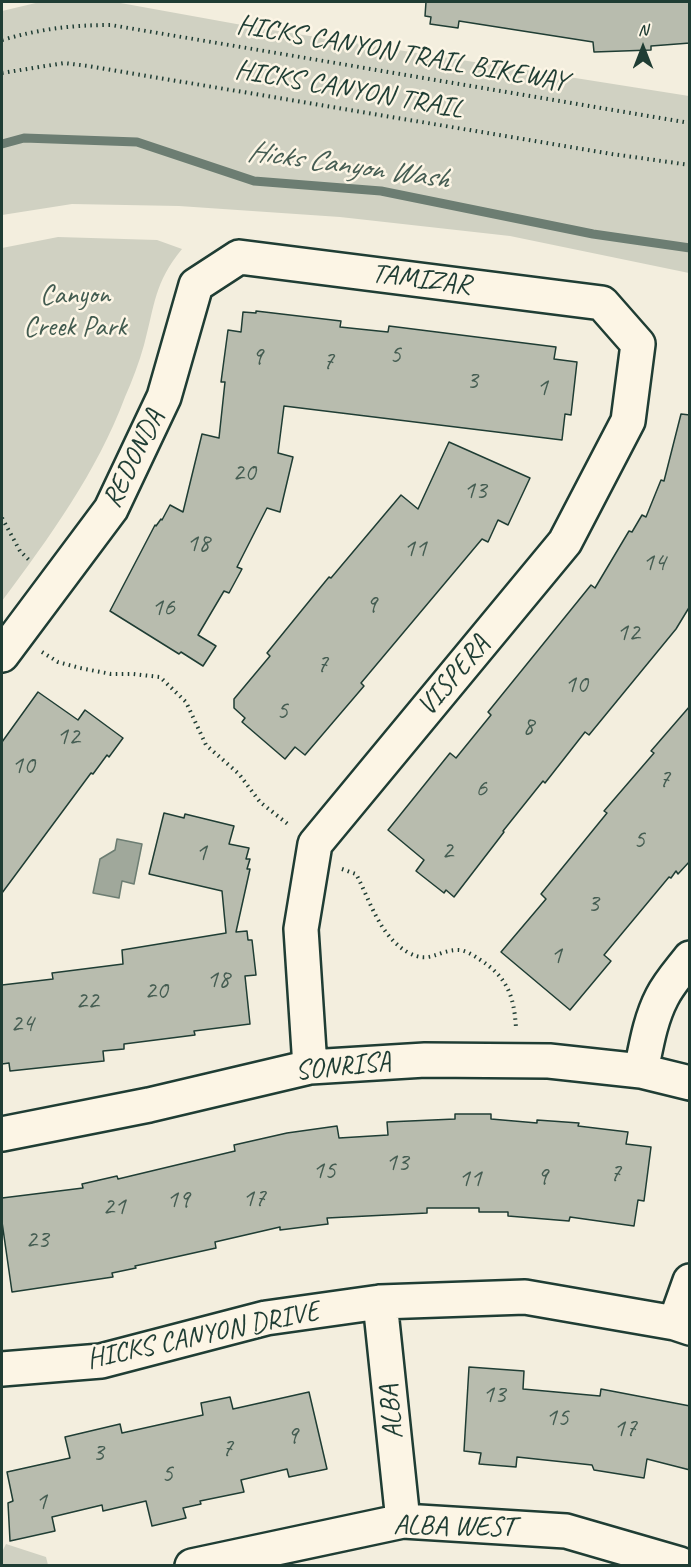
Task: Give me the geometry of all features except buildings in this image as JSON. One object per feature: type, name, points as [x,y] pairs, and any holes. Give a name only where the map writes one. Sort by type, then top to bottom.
[{"type":"street","name":"TAMIZAR","points":[[239,257],[602,303]]},
{"type":"street","name":"REDONDA","points":[[2,655],[111,509],[164,397],[196,285],[239,257]]},
{"type":"street","name":"VISPERA","points":[[310,1067],[301,929],[315,844],[565,542],[628,421],[638,344],[602,303]]},
{"type":"street","points":[[641,1071],[660,999],[670,982],[690,958]]},
{"type":"street","name":"SONRISA","points":[[2,1134],[149,1105],[310,1067],[425,1060],[549,1061],[641,1071],[690,1083]]},
{"type":"street","points":[[682,1326],[690,1281]]},
{"type":"street","name":"HICKS CANYON DRIVE","points":[[2,1369],[101,1362],[266,1318],[380,1302],[525,1297],[682,1326]]},
{"type":"street","name":"ALBA","points":[[380,1302],[403,1521]]},
{"type":"street","name":"ALBA WEST","points":[[192,1566],[403,1521],[566,1531],[679,1565]]},
{"type":"path","name":"HICKS CANYON TRAIL BIKEWAY","points":[[2,40],[37,30],[78,25],[111,25],[690,123]]},
{"type":"path","name":"HICKS CANYON TRAIL","points":[[2,73],[64,63],[88,66],[612,154],[690,165]]},
{"type":"path","points":[[2,518],[20,551],[33,563]]},
{"type":"path","points":[[33,613],[35,647],[58,662],[111,674],[160,677],[186,702],[206,745],[239,774],[260,802],[290,826]]},
{"type":"path","points":[[334,866],[356,874],[374,915],[390,937],[409,953],[426,959],[458,950],[470,954],[494,969],[507,985],[515,1005],[516,1028]]},
{"type":"green space","points":[[40,2],[115,2],[253,27],[689,96],[689,273],[510,236],[340,217],[179,206],[72,204],[2,215],[2,11]]},
{"type":"green space","name":"Canyon Creek Park","points":[[58,237],[157,240],[182,249],[161,284],[138,365],[101,452],[71,504],[2,601],[2,248]]},
{"type":"green space","points":[[6,1544],[46,1557],[48,1565],[2,1565],[2,1552]]},
{"type":"shaded area","points":[[117,839],[142,844],[134,884],[122,881],[119,898],[93,893],[100,859],[115,850]]},
{"type":"waterway","name":"Hicks Canyon Wash","points":[[2,144],[24,138],[137,142],[254,181],[381,191],[593,234],[690,248]]}]
